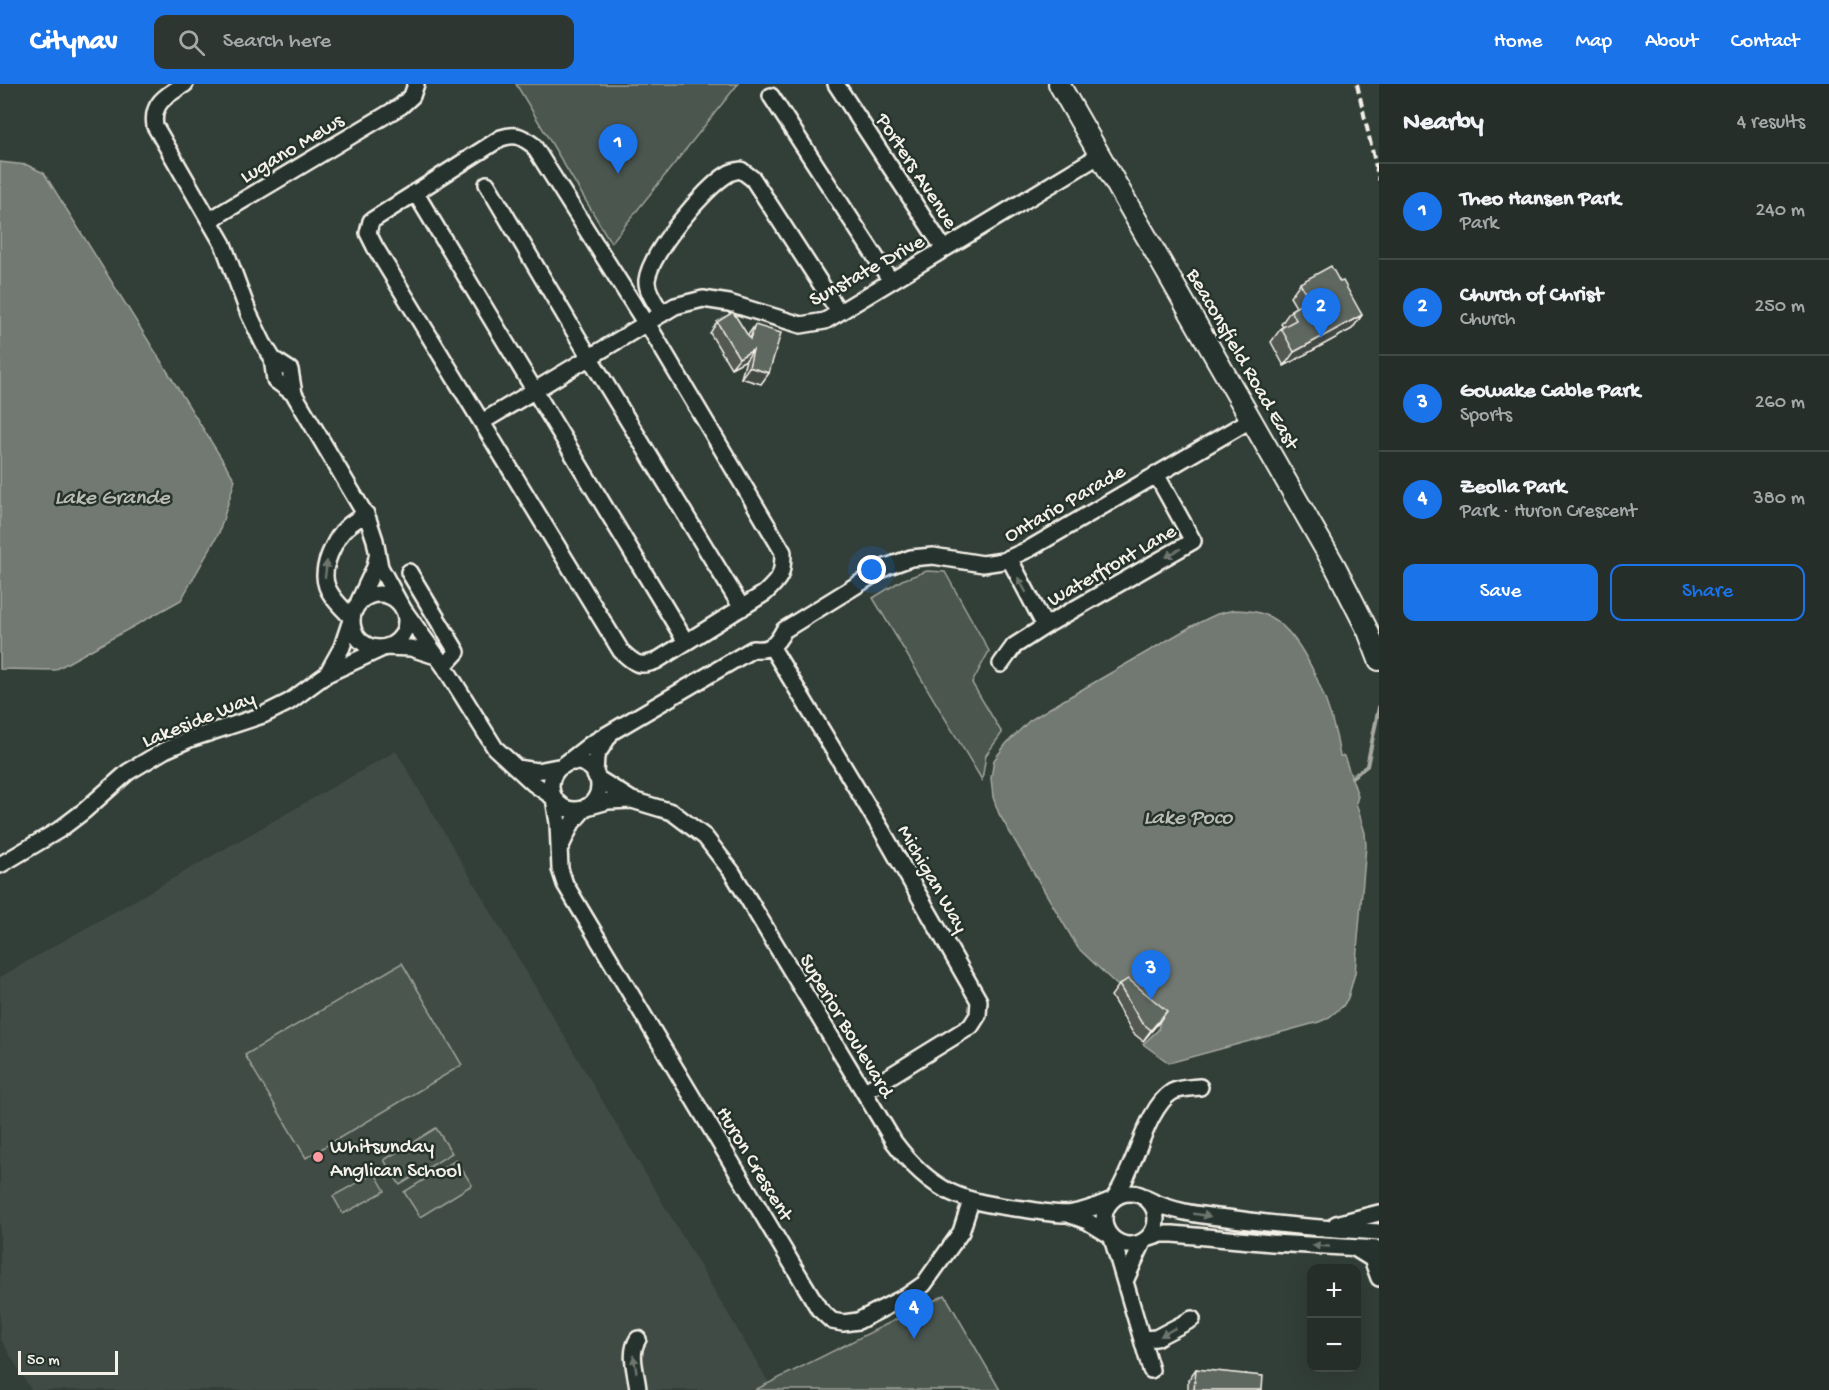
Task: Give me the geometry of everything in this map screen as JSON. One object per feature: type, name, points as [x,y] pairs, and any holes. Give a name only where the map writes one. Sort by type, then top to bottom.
[{"type":"main road","name":"Beaconsfield Road East","points":[[1059,84],[1336,568],[1368,631],[1379,660]]},
{"type":"street","points":[[185,84],[164,97],[155,112],[154,126],[210,220],[227,255],[254,326],[272,358],[274,380],[294,394],[366,514],[386,581],[440,661],[489,741],[559,804],[567,809],[577,810],[587,807]]},
{"type":"street","name":"Lugano Mews","points":[[210,220],[400,106],[412,96],[416,84]]},
{"type":"street","name":"Porters Avenue","points":[[836,84],[944,249]]},
{"type":"street","points":[[771,96],[891,281]]},
{"type":"street","points":[[512,134],[522,136],[532,145],[646,324],[783,552],[783,569],[779,580],[765,593],[656,661],[644,666],[633,662],[621,651],[368,233],[371,221],[415,192],[501,138],[512,134]]},
{"type":"street","name":"Sunstate Drive","points":[[482,422],[675,306],[704,299],[729,303],[801,325],[825,321],[1100,155]]},
{"type":"street","points":[[662,314],[646,282],[652,262],[672,231],[718,181],[730,172],[741,170],[753,179],[838,312]]},
{"type":"street","points":[[487,183],[741,608]]},
{"type":"street","points":[[415,192],[686,642]]},
{"type":"street","name":"Ontario Parade","points":[[563,766],[586,747],[753,649],[764,650],[771,646],[778,641],[784,630],[886,567],[910,558],[933,556],[983,564],[1009,558],[1029,549],[1252,419]]},
{"type":"street","name":"Waterfront Lane","points":[[1001,664],[1014,646],[1045,626],[1193,541],[1156,474]]},
{"type":"street","points":[[353,614],[332,595],[325,581],[324,570],[326,560],[341,532],[366,514]]},
{"type":"street","points":[[377,557],[353,614],[353,630],[359,640],[368,646],[416,649],[440,661]]},
{"type":"street","name":"Waterfront Lane","points":[[1009,558],[1045,626]]},
{"type":"street","points":[[409,572],[458,652],[440,661]]},
{"type":"street","points":[[353,614],[365,597],[375,594],[391,597],[401,606],[405,625],[402,635],[394,643],[384,647]]},
{"type":"street","name":"Lakeside Way","points":[[327,674],[342,647],[353,614]]},
{"type":"street","name":"Michigan Way","points":[[771,646],[881,829],[979,1001],[978,1015],[971,1026],[864,1092]]},
{"type":"street","name":"Lakeside Way","points":[[0,865],[59,830],[84,812],[128,772],[165,750],[215,730],[263,715],[289,702],[327,674],[384,647]]},
{"type":"street","name":"Ontario Parade","points":[[596,776],[596,756],[611,734]]},
{"type":"street","points":[[517,768],[537,771],[572,763],[582,764],[591,769],[596,776],[598,788],[596,797],[572,823],[560,849]]},
{"type":"street","points":[[553,797],[552,777],[563,766]]},
{"type":"street","name":"Superior Boulevard","points":[[596,776],[632,800],[672,812],[705,837],[732,872],[894,1142],[915,1168],[938,1186],[971,1201],[1065,1214],[1087,1221],[1110,1236]]},
{"type":"street","name":"Huron Crescent","points":[[553,797],[561,874],[569,890],[819,1309],[832,1321],[843,1323],[858,1321],[907,1296],[924,1284],[961,1232],[971,1201]]},
{"type":"street","name":"Superior Boulevard","points":[[587,807],[608,801],[632,800]]},
{"type":"street","points":[[1151,1370],[1125,1281],[1105,1226],[1104,1214],[1126,1179],[1139,1144],[1166,1097],[1177,1090],[1200,1087]]},
{"type":"street","points":[[1125,1281],[1145,1241],[1153,1231],[1156,1221],[1155,1211],[1146,1199],[1136,1170],[1139,1144]]},
{"type":"street","points":[[1113,1199],[1128,1193],[1137,1194],[1171,1210],[1256,1222],[1379,1232]]},
{"type":"street","name":"Superior Boulevard","points":[[1065,1214],[1094,1207],[1113,1199]]},
{"type":"street","points":[[1318,1227],[1379,1213]]},
{"type":"street","points":[[1110,1236],[1127,1245],[1162,1234],[1173,1234],[1379,1249]]},
{"type":"street","points":[[1354,1248],[1372,1259],[1379,1278]]},
{"type":"street","points":[[1142,1339],[1156,1338],[1192,1318]]},
{"type":"street","points":[[638,1339],[633,1348],[633,1358],[638,1390]]},
{"type":"shaded area","points":[[516,84],[738,84],[611,243]]},
{"type":"shaded area","points":[[927,571],[945,572],[989,651],[972,683],[1002,733],[986,755],[982,780],[873,598],[902,580]]},
{"type":"shaded area","name":"Whitsunday Anglican School","points":[[396,751],[769,1383],[755,1390],[31,1390],[0,1338],[0,977]]},
{"type":"shaded area","points":[[402,963],[462,1065],[306,1158],[245,1055]]},
{"type":"shaded area","points":[[436,1128],[452,1153],[400,1185],[384,1160]]},
{"type":"shaded area","points":[[456,1160],[472,1185],[420,1217],[404,1192]]},
{"type":"shaded area","points":[[375,1173],[385,1191],[343,1214],[333,1196]]},
{"type":"shaded area","points":[[945,1295],[1000,1390],[755,1390]]},
{"type":"water","name":"Lake Grande","points":[[0,162],[27,165],[44,173],[235,480],[219,533],[181,600],[55,670],[0,669]]},
{"type":"water","name":"Lake Poco","points":[[1234,610],[1252,611],[1270,617],[1284,627],[1296,642],[1317,679],[1332,720],[1340,756],[1344,756],[1358,796],[1356,803],[1365,833],[1366,846],[1355,973],[1348,998],[1343,1006],[1328,1018],[1169,1063],[1143,1044],[1158,1030],[1160,1021],[1120,988],[1078,948],[999,814],[993,797],[991,778],[994,760],[1029,721],[1192,626],[1217,614]]},
{"type":"building","points":[[1331,266],[1340,282],[1343,281],[1362,315],[1294,352],[1281,328],[1296,320],[1291,310],[1309,300],[1300,283]]},
{"type":"building","points":[[733,312],[750,339],[755,325],[781,333],[769,373],[749,367],[753,350],[739,358],[717,322]]},
{"type":"building","points":[[1128,979],[1167,1011],[1151,1030],[1141,1022],[1119,985]]},
{"type":"building","points":[[1196,1369],[1263,1376],[1262,1390],[1194,1390]]},
{"type":"waterway","points":[[1352,777],[1367,766],[1379,707]]},
{"type":"railway","points":[[1357,84],[1379,180]]},
{"type":"place","name":"Theo Hansen Park","points":[[618,174]]},
{"type":"place","name":"Church of Christ","points":[[1321,338]]},
{"type":"place","name":"Gowake Cable Park","points":[[1151,1000]]},
{"type":"place","name":"Whitsunday Anglican School","points":[[318,1157]]},
{"type":"place","name":"Zeolla Park","points":[[914,1339]]}]
